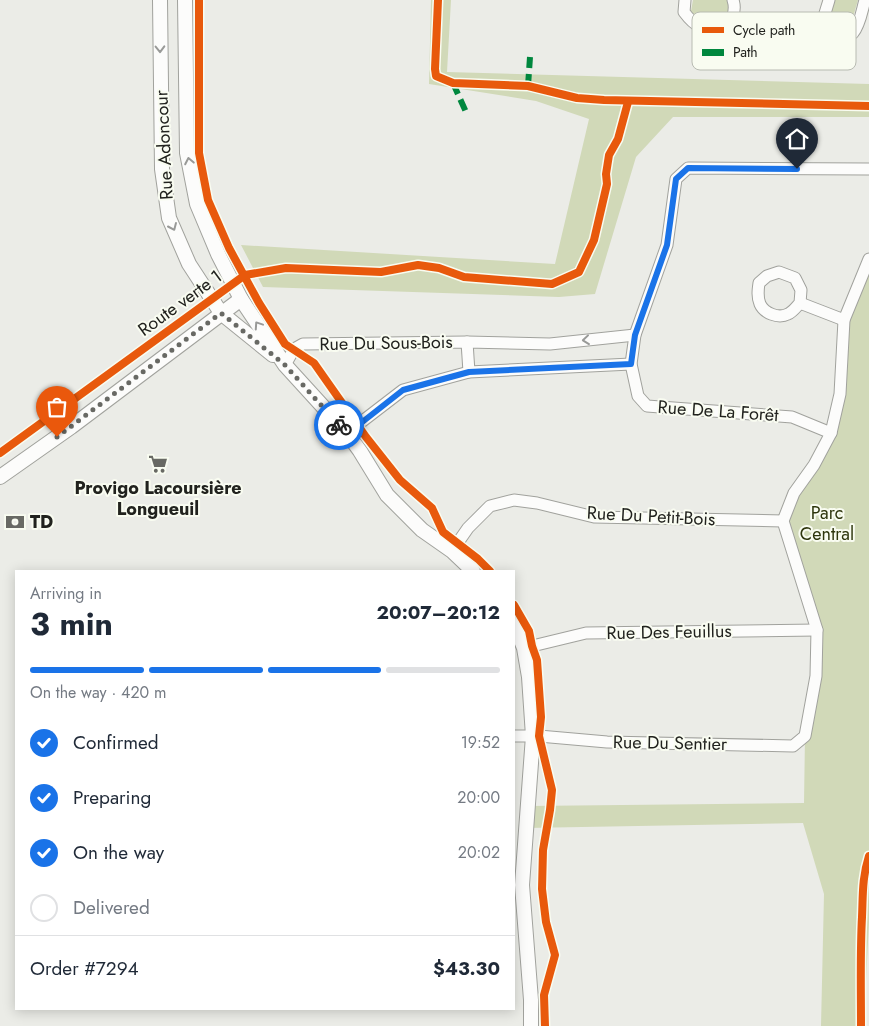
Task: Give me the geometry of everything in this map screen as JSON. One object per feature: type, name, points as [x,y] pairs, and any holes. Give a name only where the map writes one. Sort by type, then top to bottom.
[{"type":"street","name":"Rue Adoncour","points":[[160,0],[162,169],[169,218],[189,264],[221,313],[285,365]]},
{"type":"street","name":"Rue Adoncour","points":[[185,0],[187,153],[197,204],[218,254],[241,299],[285,365],[347,434],[360,451],[387,495],[422,530],[452,551],[472,570]]},
{"type":"street","points":[[685,0],[684,12],[692,23]]},
{"type":"street","points":[[733,0],[736,7],[734,12]]},
{"type":"street","points":[[856,29],[865,0]]},
{"type":"street","name":"Rue De La Forêt","points":[[831,433],[792,417],[647,406],[638,396],[631,364],[635,335],[667,245],[676,179],[688,168],[869,169]]},
{"type":"street","points":[[816,630],[783,521],[794,492],[814,465],[831,433],[840,394],[844,320],[869,259]]},
{"type":"street","points":[[0,477],[71,427],[241,299]]},
{"type":"street","points":[[800,303],[844,320]]},
{"type":"street","name":"Rue Du Sous-Bois","points":[[285,365],[294,349],[303,344],[467,342],[550,344],[635,335]]},
{"type":"street","name":"Rue Du Sous-Bois","points":[[467,342],[469,372]]},
{"type":"street","name":"Rue Du Sous-Bois","points":[[347,434],[403,390],[469,372],[631,364]]},
{"type":"street","name":"Rue Du Petit-Bois","points":[[452,551],[468,528],[490,506],[514,500],[537,503],[594,517],[783,521]]},
{"type":"street","points":[[515,626],[524,648],[529,677],[533,736],[522,886],[531,1026]]},
{"type":"street","name":"Rue Des Feuillus","points":[[524,648],[586,633],[816,630]]},
{"type":"street","name":"Rue Du Sentier","points":[[515,736],[607,742],[793,746],[805,736],[816,676],[816,630]]},
{"type":"green space","points":[[431,0],[451,0],[447,72],[869,84],[869,117],[673,117],[636,157],[595,294],[559,297],[263,287],[241,245],[555,264],[589,119],[536,101],[429,84]]},
{"type":"green space","points":[[693,0],[727,0],[730,6],[729,12],[691,11]]},
{"type":"green space","points":[[835,0],[858,0],[854,12],[832,12]]},
{"type":"green space","name":"Parc Central","points":[[869,259],[869,922],[866,1026],[821,1026],[824,894],[803,823],[526,828],[528,806],[804,803],[805,736],[817,630],[783,521],[831,433],[844,320]]},
{"type":"marked path","points":[[528,86],[530,57]]},
{"type":"marked path","points":[[453,83],[466,112]]},
{"type":"cycle path","points":[[199,0],[199,153],[208,200],[229,248],[259,303],[285,344],[314,363],[366,437],[400,480],[432,508],[443,532],[489,570]]},
{"type":"cycle path","points":[[438,0],[436,76],[453,83],[528,86],[577,98],[604,100],[869,106]]},
{"type":"cycle path","name":"Route verte 1","points":[[0,453],[245,275],[286,268],[381,272],[418,265],[439,268],[464,277],[552,284],[579,272],[594,240],[607,184],[606,174],[609,155],[618,139],[628,102]]},
{"type":"cycle path","points":[[515,607],[529,631],[537,660],[541,717],[539,736],[552,790],[543,850],[542,889],[546,922],[555,955],[544,995],[545,1026]]},
{"type":"cycle path","points":[[861,1026],[863,893],[869,856]]},
{"type":"way so far","points":[[57,437],[221,313],[285,365],[339,425]]},
{"type":"place","name":"Provigo Lacoursière Longueuil","points":[[158,464]]},
{"type":"place","name":"TD","points":[[15,522]]},
{"type":"route","points":[[339,425],[347,434],[403,390],[469,372],[631,364],[635,335],[667,245],[676,179],[688,168],[797,169]]}]
